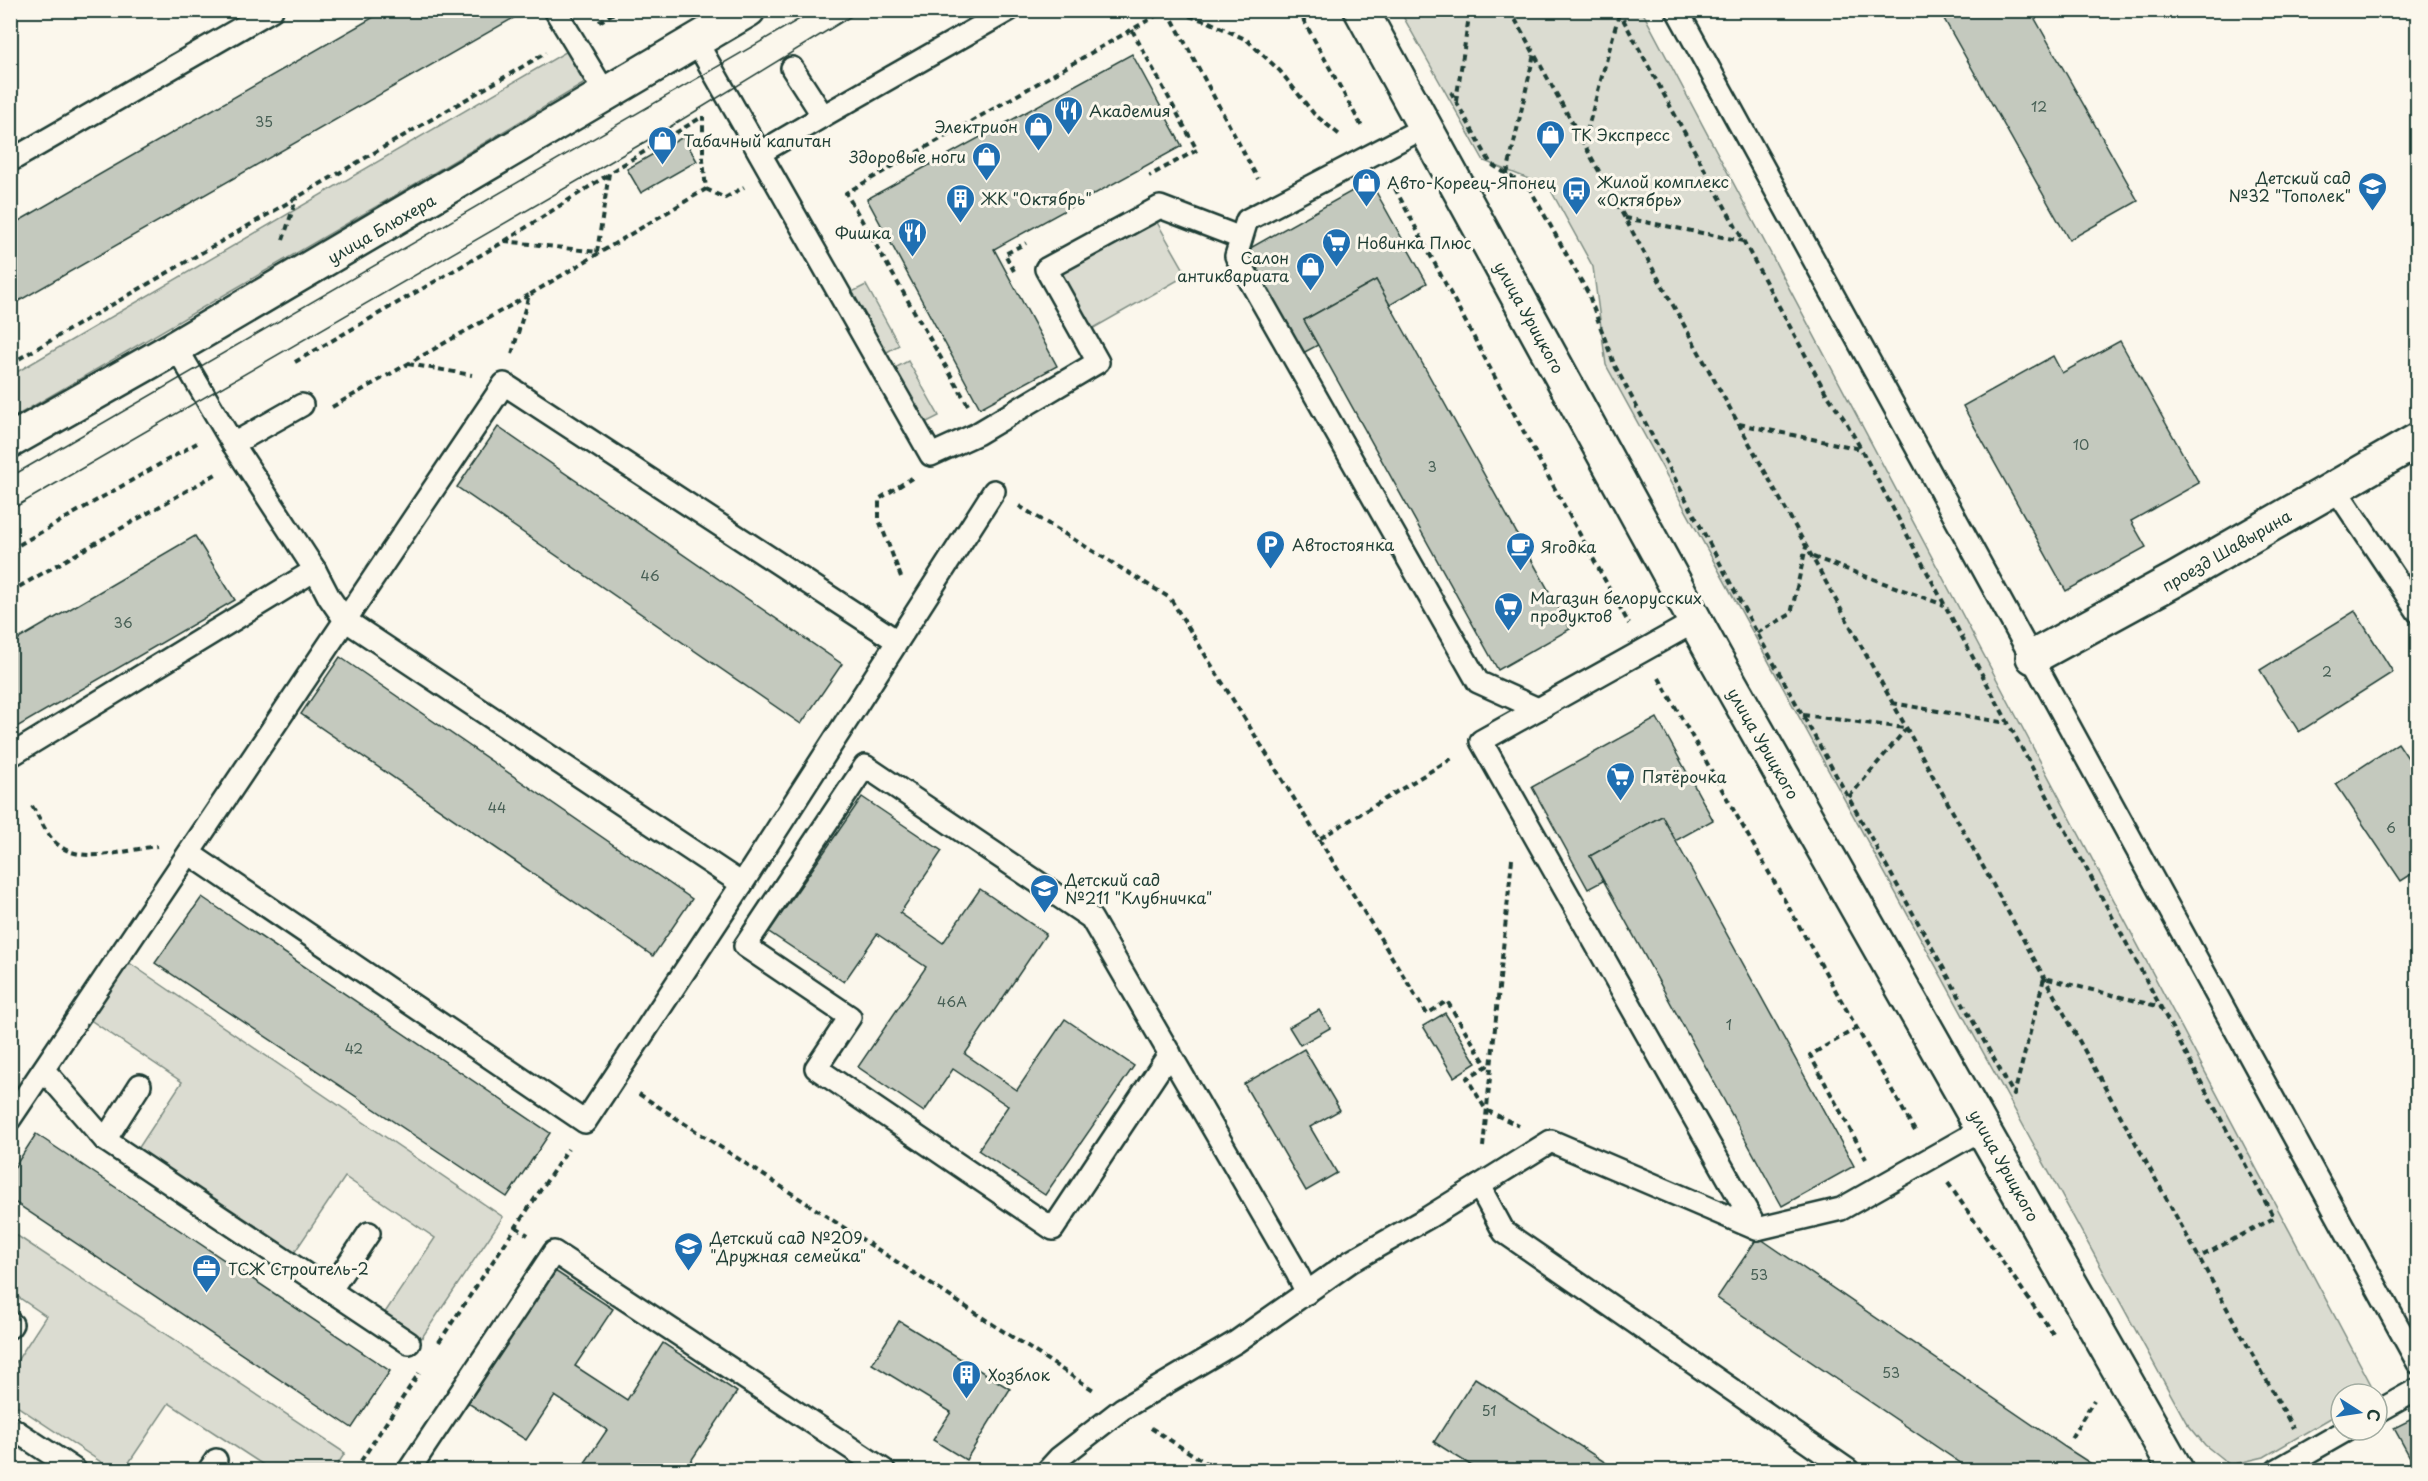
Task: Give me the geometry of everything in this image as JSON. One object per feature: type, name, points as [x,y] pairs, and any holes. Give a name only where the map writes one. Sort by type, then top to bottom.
[{"type":"street","name":"улица Блюхера","points":[[10,441],[176,348],[606,96],[748,10]]},
{"type":"street","name":"улица Урицкого","points":[[1361,10],[1696,621],[2176,1470]]},
{"type":"street","name":"проезд Шавырина","points":[[2033,657],[2176,579],[2418,440]]},
{"type":"lane","points":[[10,161],[272,10]]},
{"type":"lane","points":[[555,10],[606,96]]},
{"type":"lane","points":[[765,162],[823,116],[1010,10]]},
{"type":"lane","points":[[1677,10],[2418,1363]]},
{"type":"lane","points":[[696,41],[932,455],[977,434],[1098,362],[1046,269],[1160,207],[1241,238]]},
{"type":"lane","points":[[792,68],[823,116]]},
{"type":"lane","points":[[1425,127],[1247,220],[1236,256],[1478,682],[1538,709]]},
{"type":"lane","points":[[176,348],[228,436],[345,620],[742,885]]},
{"type":"lane","points":[[10,1119],[504,384],[902,633]]},
{"type":"lane","points":[[228,436],[302,405]]},
{"type":"lane","points":[[2335,488],[2418,612]]},
{"type":"lane","points":[[190,854],[585,1122],[742,885],[994,491]]},
{"type":"lane","points":[[10,756],[315,570]]},
{"type":"lane","points":[[1696,621],[1481,741],[1757,1229]]},
{"type":"lane","points":[[1170,1053],[1053,1229],[816,1068],[850,1017],[745,946],[865,766],[1091,918],[1170,1053],[1307,1293]]},
{"type":"lane","points":[[42,1072],[50,1077],[105,1140],[409,1343]]},
{"type":"lane","points":[[105,1140],[140,1085]]},
{"type":"lane","points":[[1048,1470],[1059,1458],[1122,1409],[1236,1342],[1350,1262],[1430,1217],[1551,1141],[1757,1229],[1841,1209],[1983,1128]]},
{"type":"lane","points":[[1479,1186],[1504,1232],[1848,1470]]},
{"type":"lane","points":[[330,1291],[369,1233]]},
{"type":"lane","points":[[409,1470],[554,1252],[884,1470]]},
{"type":"lane","points":[[2389,1406],[2418,1389]]},
{"type":"lane","points":[[10,1427],[75,1470]]},
{"type":"lane","points":[[2277,1470],[2329,1440]]},
{"type":"path","points":[[10,364],[619,10]]},
{"type":"path","points":[[1167,10],[1272,207]]},
{"type":"path","points":[[971,410],[846,193],[1167,10],[1209,22],[1247,40],[1280,71],[1314,114],[1353,147],[1376,152]]},
{"type":"path","points":[[1298,10],[1644,651],[1931,1158],[2056,1339]]},
{"type":"path","points":[[1456,101],[1470,10]]},
{"type":"path","points":[[1510,10],[2292,1428],[2304,1455]]},
{"type":"path","points":[[1584,144],[1619,12]]},
{"type":"path","points":[[1619,12],[1826,393],[1845,420],[1861,449],[2274,1218],[2198,1258]]},
{"type":"path","points":[[1132,30],[1197,150],[1146,177]]},
{"type":"path","points":[[1507,174],[1534,54]]},
{"type":"path","points":[[1451,91],[1491,164],[1530,189],[1588,293],[1614,364],[1757,633],[2014,1095],[2044,978]]},
{"type":"path","points":[[295,362],[505,241],[609,173],[730,101]]},
{"type":"path","points":[[702,117],[702,160],[706,189]]},
{"type":"path","points":[[706,189],[725,198],[765,162]]},
{"type":"path","points":[[597,254],[609,173]]},
{"type":"path","points":[[408,364],[476,376],[504,384],[530,295],[706,189]]},
{"type":"path","points":[[1624,218],[1743,241]]},
{"type":"path","points":[[1016,275],[1005,254],[1035,237]]},
{"type":"path","points":[[505,241],[597,254]]},
{"type":"path","points":[[1738,423],[1861,449]]},
{"type":"path","points":[[10,550],[228,436]]},
{"type":"path","points":[[902,633],[903,584],[879,520],[879,499],[913,478],[932,455]]},
{"type":"path","points":[[994,491],[1170,598],[1427,1014],[1447,1001],[1470,1038],[1487,1066],[1467,1078],[1486,1110]]},
{"type":"path","points":[[1757,633],[1791,614],[1806,547]]},
{"type":"path","points":[[1812,556],[1944,605]]},
{"type":"path","points":[[1892,703],[2008,723]]},
{"type":"path","points":[[1803,715],[1906,728]]},
{"type":"path","points":[[1849,797],[1906,728]]},
{"type":"path","points":[[1319,839],[1481,741]]},
{"type":"path","points":[[1479,1186],[1517,805]]},
{"type":"path","points":[[32,806],[53,840],[73,854],[111,854],[156,846],[190,854]]},
{"type":"path","points":[[2044,978],[2161,1007]]},
{"type":"path","points":[[1857,1028],[1810,1055],[1866,1157]]},
{"type":"path","points":[[615,1079],[1217,1470]]},
{"type":"path","points":[[436,1348],[585,1122]]},
{"type":"path","points":[[355,1470],[423,1367]]},
{"type":"path","points":[[2071,1438],[2096,1395],[2103,1405]]},
{"type":"shaded area","points":[[1400,11],[1642,11],[2370,1382],[2329,1382],[2329,1419],[2264,1457],[2230,1465],[2205,1445],[2186,1422],[1606,365],[1593,267],[1549,187],[1484,161]]},
{"type":"shaded area","points":[[576,46],[595,77],[11,419],[10,376]]},
{"type":"shaded area","points":[[1154,217],[1187,275],[1092,329],[1060,270]]},
{"type":"shaded area","points":[[866,285],[899,345],[882,355],[848,294]]},
{"type":"shaded area","points":[[908,361],[939,416],[923,424],[893,369]]},
{"type":"shaded area","points":[[128,962],[503,1217],[419,1342],[382,1317],[435,1238],[345,1177],[292,1256],[136,1152],[182,1082],[89,1019]]},
{"type":"shaded area","points":[[10,1231],[345,1453],[334,1470],[271,1470],[169,1403],[124,1470],[113,1470],[11,1402],[11,1370],[46,1316],[11,1292]]},
{"type":"building","points":[[386,10],[513,10],[517,16],[10,306],[10,226]]},
{"type":"building","points":[[1939,10],[2030,10],[2138,201],[2069,240]]},
{"type":"building","name":"ЖК \"Октябрь\"","points":[[1132,54],[1182,146],[994,249],[1057,366],[980,408],[867,199]]},
{"type":"building","name":"Табачный капитан","points":[[683,137],[697,161],[641,193],[627,169]]},
{"type":"building","name":"Новинка Плюс","points":[[1370,181],[1427,283],[1390,305],[1376,280],[1304,320],[1318,345],[1303,353],[1245,251]]},
{"type":"building","points":[[1376,280],[1570,629],[1498,670],[1304,320]]},
{"type":"building","points":[[2120,341],[2199,483],[2131,521],[2146,547],[2066,591],[1963,406],[2053,356],[2062,373]]},
{"type":"building","points":[[498,427],[842,664],[801,724],[457,487]]},
{"type":"building","points":[[195,536],[235,600],[10,731],[10,644]]},
{"type":"building","points":[[2355,611],[2393,672],[2299,732],[2260,670]]},
{"type":"building","points":[[340,657],[692,899],[653,956],[301,714]]},
{"type":"building","name":"Пятёрочка","points":[[1657,718],[1713,820],[1675,841],[1662,816],[1590,856],[1603,881],[1588,889],[1532,787]]},
{"type":"building","points":[[2398,743],[2418,773],[2418,870],[2401,881],[2336,784]]},
{"type":"building","points":[[862,797],[942,851],[900,913],[943,943],[980,889],[1046,934],[965,1054],[1017,1090],[1065,1019],[1134,1066],[1045,1195],[978,1150],[1008,1106],[953,1069],[924,1112],[858,1067],[926,967],[877,934],[844,982],[769,932]]},
{"type":"building","points":[[1662,816],[1854,1166],[1782,1206],[1590,856]]},
{"type":"building","points":[[202,897],[550,1133],[507,1197],[155,963]]},
{"type":"building","points":[[1319,1010],[1330,1028],[1300,1045],[1289,1027]]},
{"type":"building","points":[[1445,1013],[1476,1063],[1454,1077],[1423,1026]]},
{"type":"building","points":[[1304,1049],[1340,1110],[1310,1127],[1337,1173],[1306,1191],[1244,1084]]},
{"type":"building","points":[[36,1134],[390,1371],[352,1428],[10,1199],[10,1174]]},
{"type":"building","points":[[1758,1237],[2101,1470],[1971,1470],[1717,1298]]},
{"type":"building","points":[[555,1271],[613,1309],[575,1366],[627,1400],[663,1343],[737,1392],[685,1470],[580,1470],[607,1430],[555,1396],[526,1440],[468,1403]]},
{"type":"building","name":"Хозблок","points":[[899,1321],[1010,1389],[966,1460],[933,1440],[951,1412],[872,1364]]},
{"type":"building","points":[[1475,1378],[1617,1470],[1478,1470],[1434,1442]]},
{"type":"building","points":[[2418,1416],[2418,1470],[2417,1470],[2394,1428]]},
{"type":"tram line","points":[[10,477],[815,10]]},
{"type":"tram line","points":[[10,510],[655,136],[861,10]]},
{"type":"place","name":"Академия","points":[[1068,136]]},
{"type":"place","name":"Электрион","points":[[1039,152]]},
{"type":"place","name":"ТК Экспресс","points":[[1550,160]]},
{"type":"place","name":"Табачный капитан","points":[[662,166]]},
{"type":"place","name":"Здоровые ноги","points":[[987,182]]},
{"type":"place","name":"Авто-Кореец-Японец","points":[[1366,208]]},
{"type":"place","name":"Детский сад №32 \"Тополек\"","points":[[2372,212]]},
{"type":"place","name":"Жилой комплекс «Октябрь»","points":[[1576,216]]},
{"type":"place","name":"ЖК \"Октябрь\"","points":[[960,224]]},
{"type":"place","name":"Фишка","points":[[912,258]]},
{"type":"place","name":"Новинка Плюс","points":[[1336,268]]},
{"type":"place","name":"Салон антиквариата","points":[[1310,292]]},
{"type":"place","name":"Автостоянка","points":[[1271,570]]},
{"type":"place","name":"Ягодка","points":[[1520,572]]},
{"type":"place","name":"Магазин белорусских продуктов","points":[[1509,632]]},
{"type":"place","name":"Пятёрочка","points":[[1621,802]]},
{"type":"place","name":"Детский сад №211 \"Клубничка\"","points":[[1044,914]]},
{"type":"place","name":"Детский сад №209 \"Дружная семейка\"","points":[[689,1272]]},
{"type":"place","name":"ТСЖ Строитель-2","points":[[207,1294]]},
{"type":"place","name":"Хозблок","points":[[967,1400]]}]
